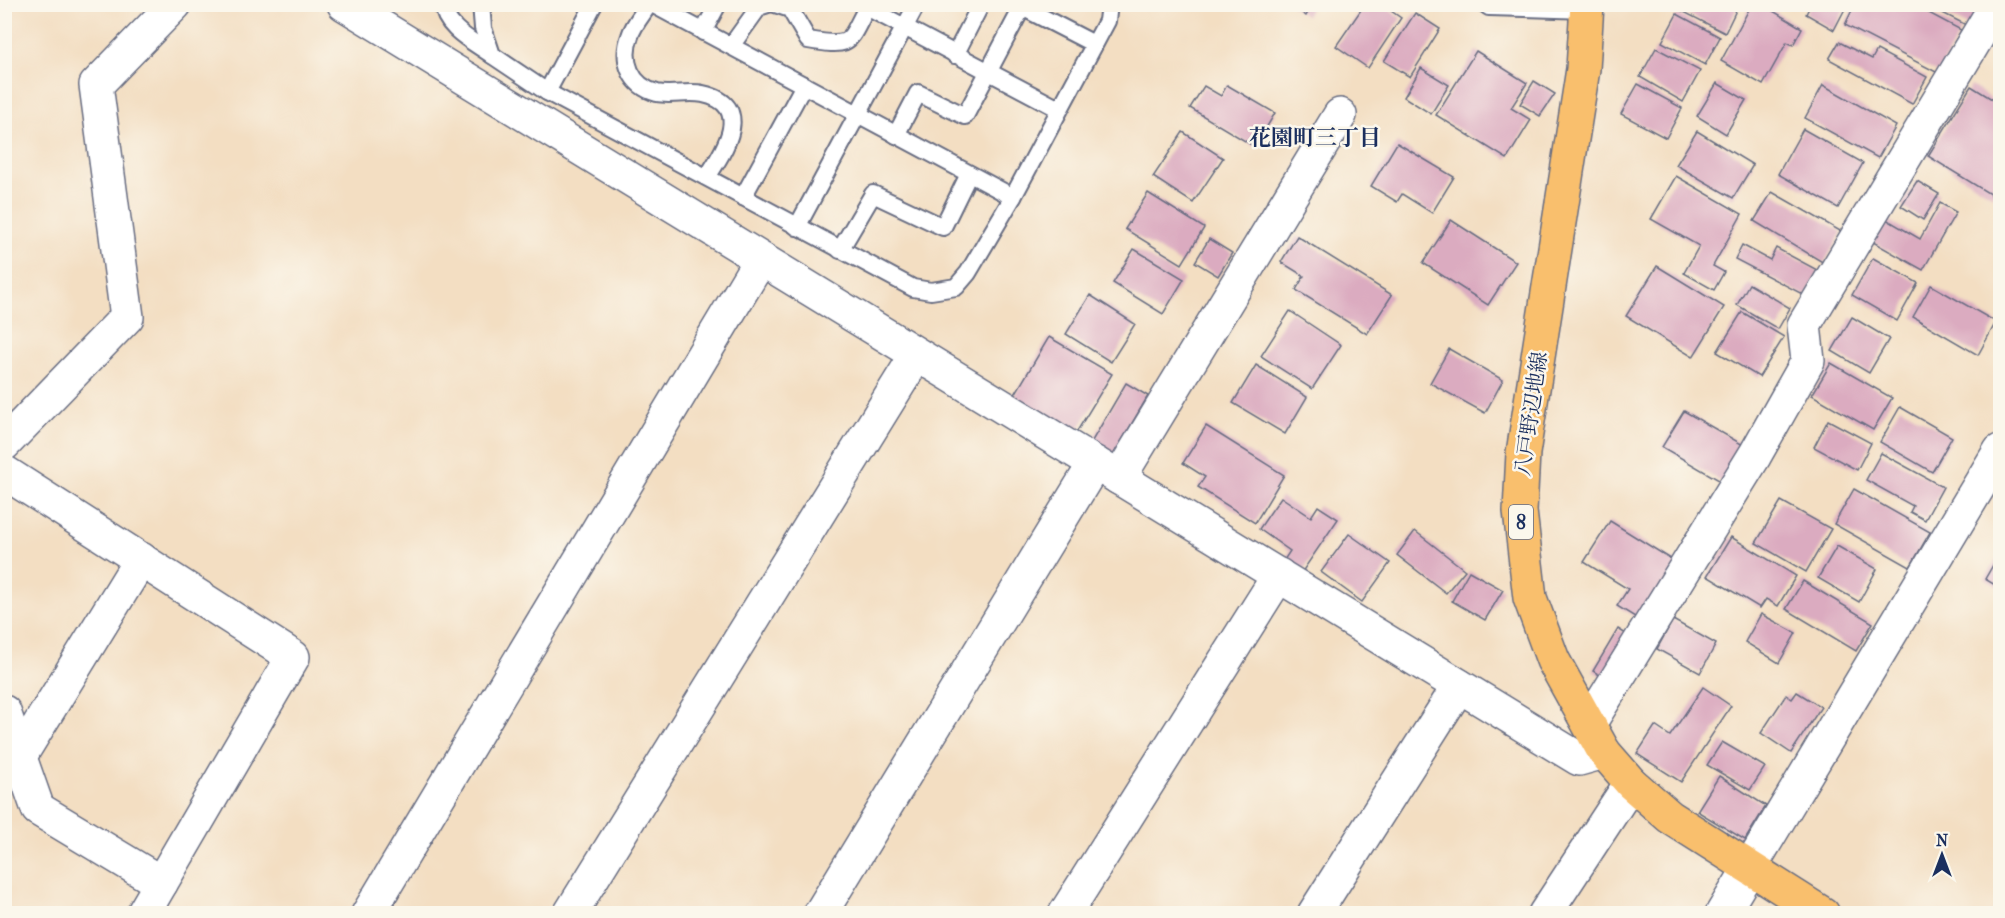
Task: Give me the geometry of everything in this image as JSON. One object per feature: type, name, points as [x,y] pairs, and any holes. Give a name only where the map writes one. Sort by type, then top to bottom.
[{"type":"main road","name":"八戸野辺地線","points":[[1587,7],[1582,69],[1523,453],[1520,511],[1530,598],[1553,660],[1596,738],[1631,783],[1670,817],[1750,870],[1823,914]]},
{"type":"street","points":[[4,444],[127,317],[96,86],[175,4]]},
{"type":"street","points":[[344,4],[916,356],[1579,759],[1596,738],[1808,361],[1804,325],[1997,4]]},
{"type":"street","points":[[820,914],[1340,115]]},
{"type":"street","points":[[368,914],[760,260]]},
{"type":"street","points":[[570,914],[916,356]]},
{"type":"street","points":[[1722,914],[2000,451]]},
{"type":"street","points":[[4,472],[293,657],[143,914]]},
{"type":"street","points":[[20,756],[141,559]]},
{"type":"street","points":[[1065,914],[1279,575]]},
{"type":"street","points":[[1314,914],[1460,686]]},
{"type":"street","points":[[4,712],[38,809],[161,883]]},
{"type":"street","points":[[1545,914],[1631,783]]},
{"type":"lane","points":[[443,4],[443,15],[459,32],[547,92],[913,288],[932,291],[956,287],[968,273],[1013,197],[1107,21],[1109,4]]},
{"type":"lane","points":[[481,4],[483,28],[492,54]]},
{"type":"lane","points":[[547,92],[594,4]]},
{"type":"lane","points":[[707,177],[725,150],[733,129],[731,115],[722,102],[713,98],[680,92],[658,94],[641,86],[630,74],[625,56],[630,34],[650,4],[1013,197]]},
{"type":"lane","points":[[703,32],[718,4]]},
{"type":"lane","points":[[731,46],[759,7],[768,4]]},
{"type":"lane","points":[[775,4],[790,9],[808,40],[837,45],[852,38],[866,6],[1059,109]]},
{"type":"lane","points":[[796,227],[917,4]]},
{"type":"lane","points":[[955,54],[981,4]]},
{"type":"lane","points":[[1485,4],[1489,7],[1587,7]]},
{"type":"lane","points":[[896,135],[918,93],[965,116],[1023,6],[1094,44]]},
{"type":"lane","points":[[743,197],[804,86]]},
{"type":"lane","points":[[840,250],[873,195],[943,227],[969,174]]},
{"type":"building","points":[[1290,4],[1313,4],[1306,16]]},
{"type":"building","points":[[1365,4],[1381,4],[1401,18],[1368,68],[1336,46]]},
{"type":"building","points":[[1683,4],[1739,4],[1725,33],[1680,10]]},
{"type":"building","points":[[1752,4],[1761,4],[1802,28],[1793,45],[1787,42],[1763,85],[1721,61]]},
{"type":"building","points":[[1811,4],[1847,5],[1834,30],[1806,14]]},
{"type":"building","points":[[1855,4],[1912,4],[1961,30],[1938,73],[1845,25]]},
{"type":"building","points":[[1925,4],[1982,4],[1970,27]]},
{"type":"building","points":[[1415,13],[1440,29],[1410,77],[1384,61]]},
{"type":"building","points":[[1677,14],[1720,37],[1705,65],[1662,42]]},
{"type":"building","points":[[1839,42],[1872,59],[1877,50],[1927,77],[1912,104],[1829,59]]},
{"type":"building","points":[[1656,48],[1700,71],[1683,102],[1640,77]]},
{"type":"building","points":[[1476,51],[1527,83],[1511,108],[1531,120],[1507,159],[1436,115]]},
{"type":"building","points":[[1421,68],[1449,85],[1431,114],[1404,97]]},
{"type":"building","points":[[1534,81],[1555,94],[1540,116],[1520,104]]},
{"type":"building","points":[[1717,83],[1746,100],[1726,134],[1697,116]]},
{"type":"building","points":[[1638,84],[1682,108],[1666,138],[1621,114]]},
{"type":"building","points":[[1227,85],[1275,113],[1255,147],[1190,108],[1204,86],[1221,96]]},
{"type":"building","points":[[1823,85],[1896,126],[1878,158],[1805,118]]},
{"type":"building","points":[[1971,86],[2000,104],[2000,184],[1993,196],[1928,156]]},
{"type":"building","points":[[1803,129],[1863,163],[1838,208],[1778,174]]},
{"type":"building","points":[[1697,131],[1753,165],[1733,198],[1676,165]]},
{"type":"building","points":[[1183,132],[1223,158],[1193,203],[1153,177]]},
{"type":"building","points":[[1397,143],[1454,177],[1432,213],[1402,194],[1397,202],[1371,186]]},
{"type":"building","points":[[1676,176],[1742,214],[1713,266],[1724,272],[1714,290],[1684,273],[1699,246],[1651,219]]},
{"type":"building","points":[[1917,181],[1939,194],[1923,220],[1901,206]]},
{"type":"building","points":[[1772,192],[1842,232],[1824,263],[1754,221]]},
{"type":"building","points":[[1148,193],[1204,228],[1182,264],[1125,229]]},
{"type":"building","points":[[1940,203],[1956,212],[1923,270],[1873,242],[1886,219],[1920,239]]},
{"type":"building","points":[[1451,220],[1516,262],[1488,305],[1423,263]]},
{"type":"building","points":[[1297,236],[1392,295],[1367,334],[1296,290],[1304,276],[1281,262]]},
{"type":"building","points":[[1209,239],[1232,253],[1218,276],[1195,262]]},
{"type":"building","points":[[1742,245],[1770,260],[1776,248],[1819,271],[1806,296],[1735,259]]},
{"type":"building","points":[[1134,249],[1184,279],[1163,314],[1113,283]]},
{"type":"building","points":[[1873,258],[1918,283],[1897,321],[1852,295]]},
{"type":"building","points":[[1657,266],[1724,307],[1693,357],[1626,316]]},
{"type":"building","points":[[1749,284],[1790,308],[1778,329],[1737,305]]},
{"type":"building","points":[[1931,285],[1996,322],[1978,355],[1913,317]]},
{"type":"building","points":[[1090,295],[1135,324],[1111,362],[1066,334]]},
{"type":"building","points":[[1290,311],[1341,345],[1312,389],[1261,356]]},
{"type":"building","points":[[1742,312],[1784,337],[1759,377],[1717,352]]},
{"type":"building","points":[[1852,317],[1889,339],[1869,373],[1832,351]]},
{"type":"building","points":[[1049,337],[1112,374],[1076,433],[1014,396]]},
{"type":"building","points":[[1449,349],[1503,380],[1485,413],[1430,383]]},
{"type":"building","points":[[1831,363],[1892,398],[1873,430],[1812,395]]},
{"type":"building","points":[[1256,365],[1307,397],[1285,434],[1233,403]]},
{"type":"building","points":[[1126,383],[1148,396],[1111,459],[1089,446]]},
{"type":"building","points":[[1900,407],[1952,437],[1932,472],[1880,442]]},
{"type":"building","points":[[1684,411],[1745,446],[1724,483],[1662,447]]},
{"type":"building","points":[[1828,420],[1871,443],[1857,470],[1814,447]]},
{"type":"building","points":[[1206,426],[1284,475],[1255,523],[1198,487],[1205,477],[1183,463]]},
{"type":"building","points":[[1881,453],[1943,487],[1925,520],[1910,512],[1913,506],[1866,480]]},
{"type":"building","points":[[1854,489],[1930,532],[1910,567],[1834,524]]},
{"type":"building","points":[[1281,497],[1311,517],[1318,506],[1338,519],[1302,572],[1284,560],[1290,551],[1259,529]]},
{"type":"building","points":[[1781,501],[1831,529],[1806,572],[1756,543]]},
{"type":"building","points":[[1610,521],[1679,564],[1643,622],[1617,606],[1628,589],[1584,562]]},
{"type":"building","points":[[1415,531],[1465,570],[1446,593],[1397,555]]},
{"type":"building","points":[[1349,534],[1390,563],[1362,602],[1321,572]]},
{"type":"building","points":[[1731,537],[1796,576],[1778,606],[1766,599],[1760,608],[1707,576]]},
{"type":"building","points":[[1837,546],[1877,569],[1859,602],[1818,578]]},
{"type":"building","points":[[2000,553],[2000,588],[1985,579]]},
{"type":"building","points":[[1469,571],[1503,590],[1485,620],[1452,601]]},
{"type":"building","points":[[1803,581],[1873,623],[1856,651],[1786,609]]},
{"type":"building","points":[[1761,614],[1796,633],[1779,663],[1745,642]]},
{"type":"building","points":[[1673,620],[1716,644],[1700,673],[1657,649]]},
{"type":"building","points":[[1618,629],[1631,637],[1606,679],[1593,671]]},
{"type":"building","points":[[1703,687],[1731,706],[1681,782],[1637,754],[1655,726],[1670,736]]},
{"type":"building","points":[[1797,692],[1821,707],[1791,753],[1761,733],[1786,695],[1792,699]]},
{"type":"building","points":[[1722,742],[1765,767],[1750,790],[1707,765]]},
{"type":"building","points":[[1719,776],[1766,806],[1745,840],[1697,811]]},
{"type":"district","name":"花園町三丁目","points":[[1315,138]]}]
